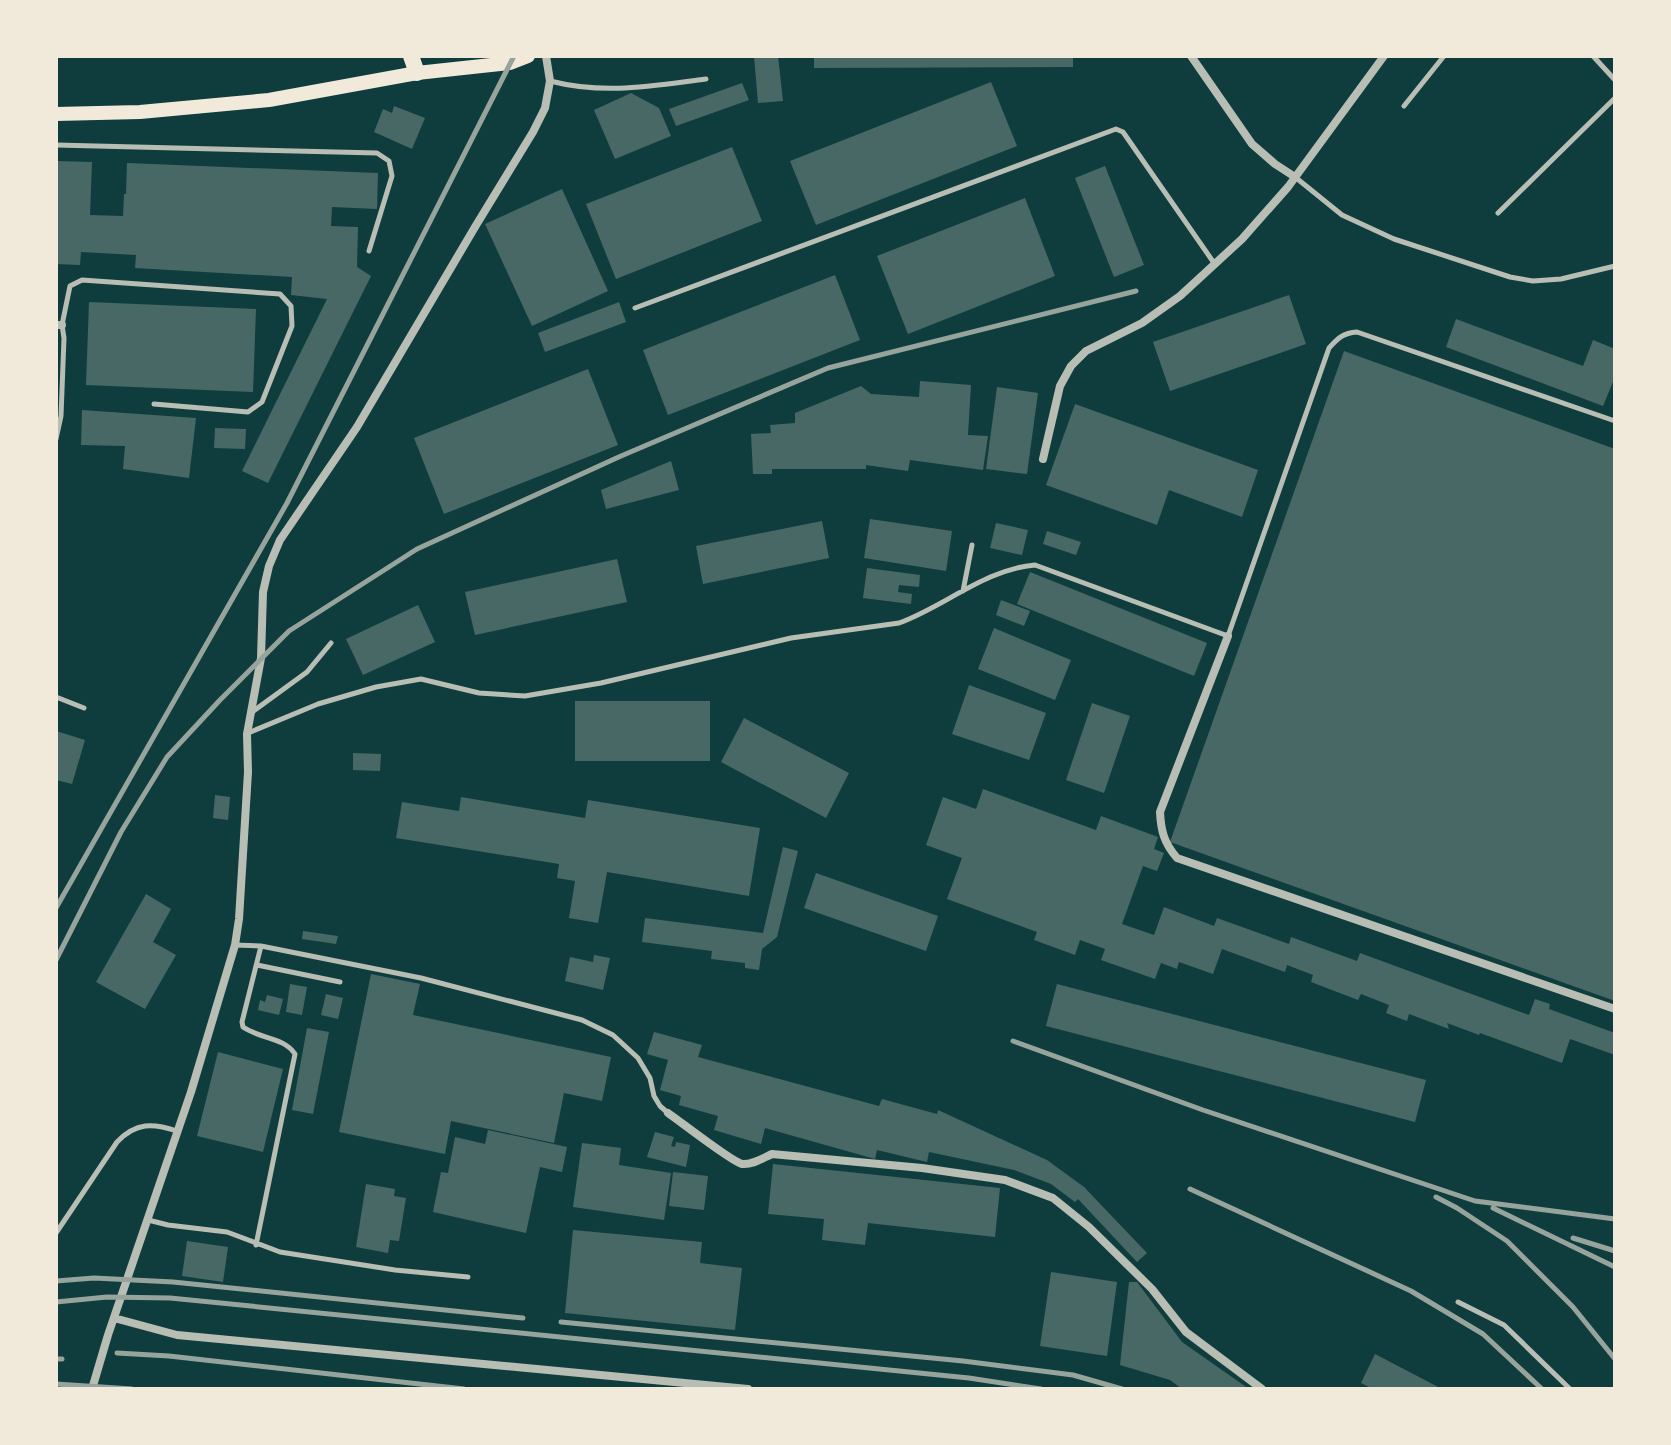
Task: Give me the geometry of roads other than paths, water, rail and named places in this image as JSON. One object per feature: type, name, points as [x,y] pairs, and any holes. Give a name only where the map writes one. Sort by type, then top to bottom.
[{"type":"highway","points":[[411,56],[417,73]]},
{"type":"main road","points":[[56,114],[140,112],[269,100],[417,73],[510,63],[528,56]]},
{"type":"street","points":[[92,1389],[178,1131],[235,945],[248,772],[247,734],[261,658],[263,592],[269,566],[280,540],[357,427],[533,132],[545,108],[550,81],[546,56]]},
{"type":"street","points":[[1191,56],[1252,144],[1295,177]]},
{"type":"street","points":[[1043,459],[1060,386],[1071,366],[1086,351],[1142,323],[1180,296],[1242,239],[1295,177],[1384,56]]},
{"type":"street","points":[[1228,636],[1160,812],[1161,832],[1177,858],[1615,1009]]},
{"type":"street","points":[[668,1113],[742,1164],[772,1154],[908,1166],[1005,1180],[1053,1198],[1089,1227],[1152,1289],[1186,1332],[1262,1389]]},
{"type":"street","points":[[114,1318],[177,1335],[748,1389]]},
{"type":"lane","points":[[1404,106],[1444,56]]},
{"type":"lane","points":[[1593,56],[1615,80]]},
{"type":"lane","points":[[550,81],[577,88],[624,90],[706,79]]},
{"type":"lane","points":[[1498,213],[1615,98]]},
{"type":"lane","points":[[635,308],[1116,129],[1123,132],[1214,263]]},
{"type":"lane","points":[[56,145],[377,153],[389,161],[392,176],[369,251]]},
{"type":"lane","points":[[1295,177],[1342,215],[1394,239],[1510,277],[1533,281],[1561,279],[1615,266]]},
{"type":"lane","points":[[56,439],[61,416],[64,338],[59,325],[70,286],[82,280],[280,294],[291,306],[292,326],[262,402],[248,412],[154,404]]},
{"type":"lane","points":[[247,734],[318,704],[376,687],[421,679],[479,693],[525,696],[601,683],[791,638],[899,623],[981,581],[1020,566],[1035,565],[1228,636],[1329,348],[1348,333],[1357,332],[1615,421]]},
{"type":"lane","points":[[963,592],[972,545]]},
{"type":"lane","points":[[251,713],[307,672],[331,643]]},
{"type":"lane","points":[[56,697],[84,708]]},
{"type":"lane","points":[[235,945],[261,946],[421,978],[582,1020],[613,1035],[638,1058],[650,1078],[654,1096],[668,1113]]},
{"type":"lane","points":[[256,1245],[295,1054],[289,1045],[249,1032],[243,1027],[261,946]]},
{"type":"lane","points":[[257,965],[340,982]]},
{"type":"lane","points":[[56,1233],[126,1132],[138,1126],[163,1126],[178,1131]]},
{"type":"lane","points":[[148,1220],[227,1232],[280,1252],[395,1270],[468,1277]]},
{"type":"lane","points":[[1458,1302],[1504,1325],[1570,1389]]},
{"type":"railway","points":[[56,908],[287,503],[514,56]]},
{"type":"railway","points":[[56,960],[121,832],[167,757],[289,631],[417,549],[621,456],[828,368],[1136,291]]},
{"type":"railway","points":[[1013,1041],[1203,1110],[1475,1201],[1615,1219]]},
{"type":"railway","points":[[1190,1189],[1411,1291],[1483,1334],[1542,1389]]},
{"type":"railway","points":[[1436,1197],[1507,1241],[1573,1307],[1615,1359]]},
{"type":"railway","points":[[1493,1208],[1615,1267]]},
{"type":"railway","points":[[1573,1238],[1615,1251]]},
{"type":"railway","points":[[56,1281],[94,1278],[173,1282],[523,1318]]},
{"type":"railway","points":[[56,1302],[107,1297],[170,1298],[969,1378],[1041,1389]]},
{"type":"railway","points":[[561,1322],[963,1361],[1073,1375],[1122,1389]]},
{"type":"railway","points":[[117,1353],[464,1389]]},
{"type":"railway","points":[[56,1359],[62,1359]]},
{"type":"railway","points":[[56,1384],[132,1389]]}]
